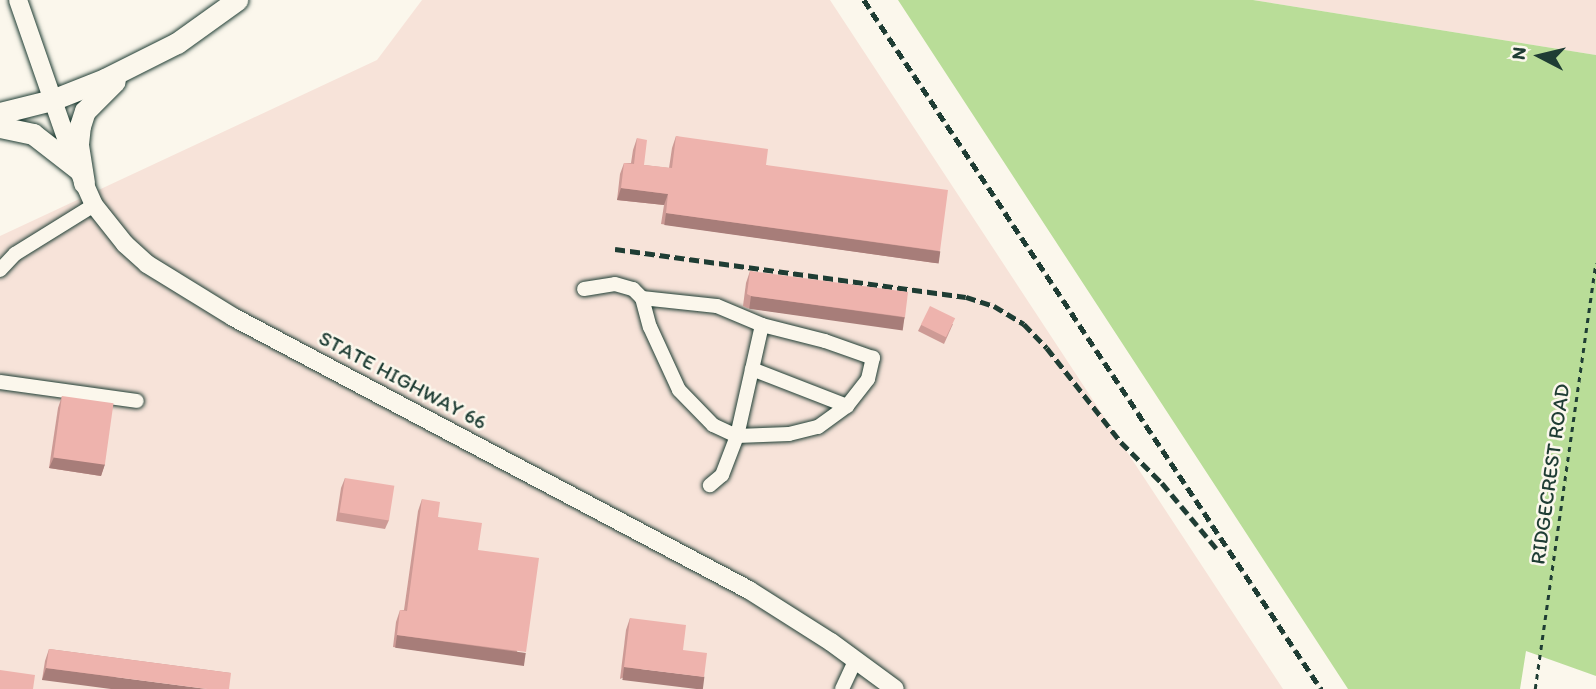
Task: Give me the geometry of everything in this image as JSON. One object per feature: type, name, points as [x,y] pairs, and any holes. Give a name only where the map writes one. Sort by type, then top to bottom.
[{"type":"highway","points":[[0,113],[52,100],[135,64],[177,43],[237,0]]},
{"type":"highway","points":[[81,176],[79,144],[85,111],[135,64]]},
{"type":"highway","points":[[0,127],[33,134],[81,176]]},
{"type":"main road","name":"STATE HIGHWAY 66","points":[[18,0],[52,100],[94,205],[125,244],[147,264],[200,299],[749,590],[856,659],[895,689]]},
{"type":"street","points":[[0,270],[15,254],[94,205]]},
{"type":"street","points":[[584,289],[615,284],[633,289],[642,298],[650,327],[679,390],[713,425],[737,436],[789,434],[818,427],[847,406],[868,379],[873,358],[825,341],[762,325],[717,306],[642,298]]},
{"type":"street","points":[[710,485],[722,475],[737,436],[762,325]]},
{"type":"street","points":[[752,369],[847,406]]},
{"type":"street","points":[[0,382],[137,401]]},
{"type":"street","points":[[842,689],[856,659]]},
{"type":"path","name":"RIDGECREST ROAD","points":[[1535,689],[1596,263]]},
{"type":"shaded area","points":[[422,0],[830,0],[1283,689],[0,689],[0,236],[377,60]]},
{"type":"shaded area","points":[[1253,0],[1596,0],[1596,55]]},
{"type":"green space","points":[[898,0],[1253,0],[1596,55],[1596,676],[1526,651],[1520,689],[1348,689]]},
{"type":"building","points":[[676,136],[768,149],[766,165],[948,190],[940,251],[666,213],[668,194],[621,188],[624,163],[634,164],[637,138],[647,140],[644,165],[672,168]]},
{"type":"building","points":[[750,271],[908,292],[905,317],[751,296],[747,294]]},
{"type":"building","points":[[930,306],[955,318],[946,337],[921,325]]},
{"type":"building","points":[[62,396],[113,403],[105,465],[53,457]]},
{"type":"building","points":[[345,478],[394,486],[389,520],[340,513]]},
{"type":"building","points":[[422,499],[440,502],[438,517],[482,523],[478,550],[539,558],[526,652],[397,635],[400,610],[407,611]]},
{"type":"building","points":[[630,618],[686,625],[683,650],[707,653],[704,677],[624,667]]},
{"type":"building","points":[[49,649],[231,673],[229,689],[207,689],[46,668]]},
{"type":"building","points":[[0,670],[35,675],[33,689],[0,689]]},
{"type":"railway","points":[[864,0],[1321,689]]},
{"type":"railway","points":[[615,249],[966,297],[994,306],[1024,324],[1047,348],[1121,442],[1162,483],[1217,549]]}]
